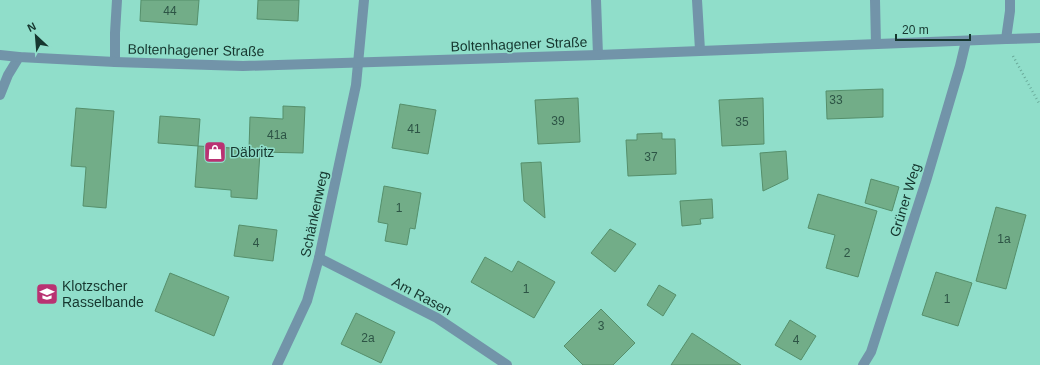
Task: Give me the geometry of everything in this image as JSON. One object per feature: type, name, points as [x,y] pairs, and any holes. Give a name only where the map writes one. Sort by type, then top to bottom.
[{"type":"street","points":[[115,62],[117,0]]},
{"type":"street","name":"Schänkenweg","points":[[277,365],[307,301],[319,258],[356,86],[364,0]]},
{"type":"street","points":[[596,0],[598,55]]},
{"type":"street","points":[[697,0],[700,50]]},
{"type":"street","points":[[876,0],[876,44]]},
{"type":"street","points":[[1006,39],[1010,0]]},
{"type":"street","name":"Boltenhagener Straße","points":[[0,55],[115,62],[243,66],[598,55],[1040,38]]},
{"type":"street","name":"Grüner Weg","points":[[864,365],[871,352],[924,188],[966,41]]},
{"type":"street","points":[[0,95],[8,76],[19,57]]},
{"type":"street","name":"Am Rasen","points":[[319,258],[437,318],[507,365]]},
{"type":"path","points":[[1006,39],[1013,56],[1040,105]]},
{"type":"building","points":[[141,0],[199,0],[197,25],[140,21]]},
{"type":"building","points":[[258,0],[299,0],[298,21],[257,19]]},
{"type":"building","points":[[883,89],[883,117],[827,119],[826,91]]},
{"type":"building","points":[[578,98],[580,142],[538,144],[535,100]]},
{"type":"building","points":[[763,98],[764,144],[722,146],[719,100]]},
{"type":"building","points":[[400,104],[436,110],[428,154],[392,148]]},
{"type":"building","points":[[283,106],[305,107],[303,153],[260,152],[257,199],[231,197],[231,190],[195,187],[198,146],[249,149],[250,117],[283,119]]},
{"type":"building","points":[[76,108],[114,111],[106,208],[83,206],[86,167],[71,166]]},
{"type":"building","points":[[160,116],[200,119],[198,146],[158,143]]},
{"type":"building","points":[[662,133],[662,139],[675,139],[676,174],[628,176],[626,140],[637,140],[637,134]]},
{"type":"building","points":[[786,151],[788,179],[763,191],[760,153]]},
{"type":"building","points":[[541,162],[545,218],[524,201],[521,163]]},
{"type":"building","points":[[871,179],[899,187],[892,211],[865,203]]},
{"type":"building","points":[[384,186],[421,193],[415,229],[410,228],[407,245],[385,241],[388,224],[378,222]]},
{"type":"building","points":[[818,194],[877,211],[858,277],[826,268],[835,235],[808,228]]},
{"type":"building","points":[[712,199],[713,218],[700,219],[701,224],[682,226],[680,201]]},
{"type":"building","points":[[996,207],[1026,215],[1006,289],[976,281]]},
{"type":"building","points":[[239,225],[277,230],[273,261],[234,256]]},
{"type":"building","points":[[610,229],[636,244],[615,272],[591,253]]},
{"type":"building","points":[[485,257],[512,272],[518,261],[555,282],[534,318],[471,282]]},
{"type":"building","points":[[936,272],[972,283],[958,326],[922,315]]},
{"type":"building","points":[[170,273],[229,297],[214,336],[155,311]]},
{"type":"building","points":[[659,285],[676,295],[663,316],[647,305]]},
{"type":"building","points":[[601,309],[635,343],[613,365],[583,365],[564,346]]},
{"type":"building","points":[[356,313],[395,332],[381,363],[341,344]]},
{"type":"building","points":[[790,320],[816,336],[801,360],[775,345]]},
{"type":"building","points":[[692,333],[741,365],[671,365]]},
{"type":"place","name":"Däbritz","points":[[215,152]]},
{"type":"place","name":"Klotzscher Rasselbande","points":[[47,294]]}]
